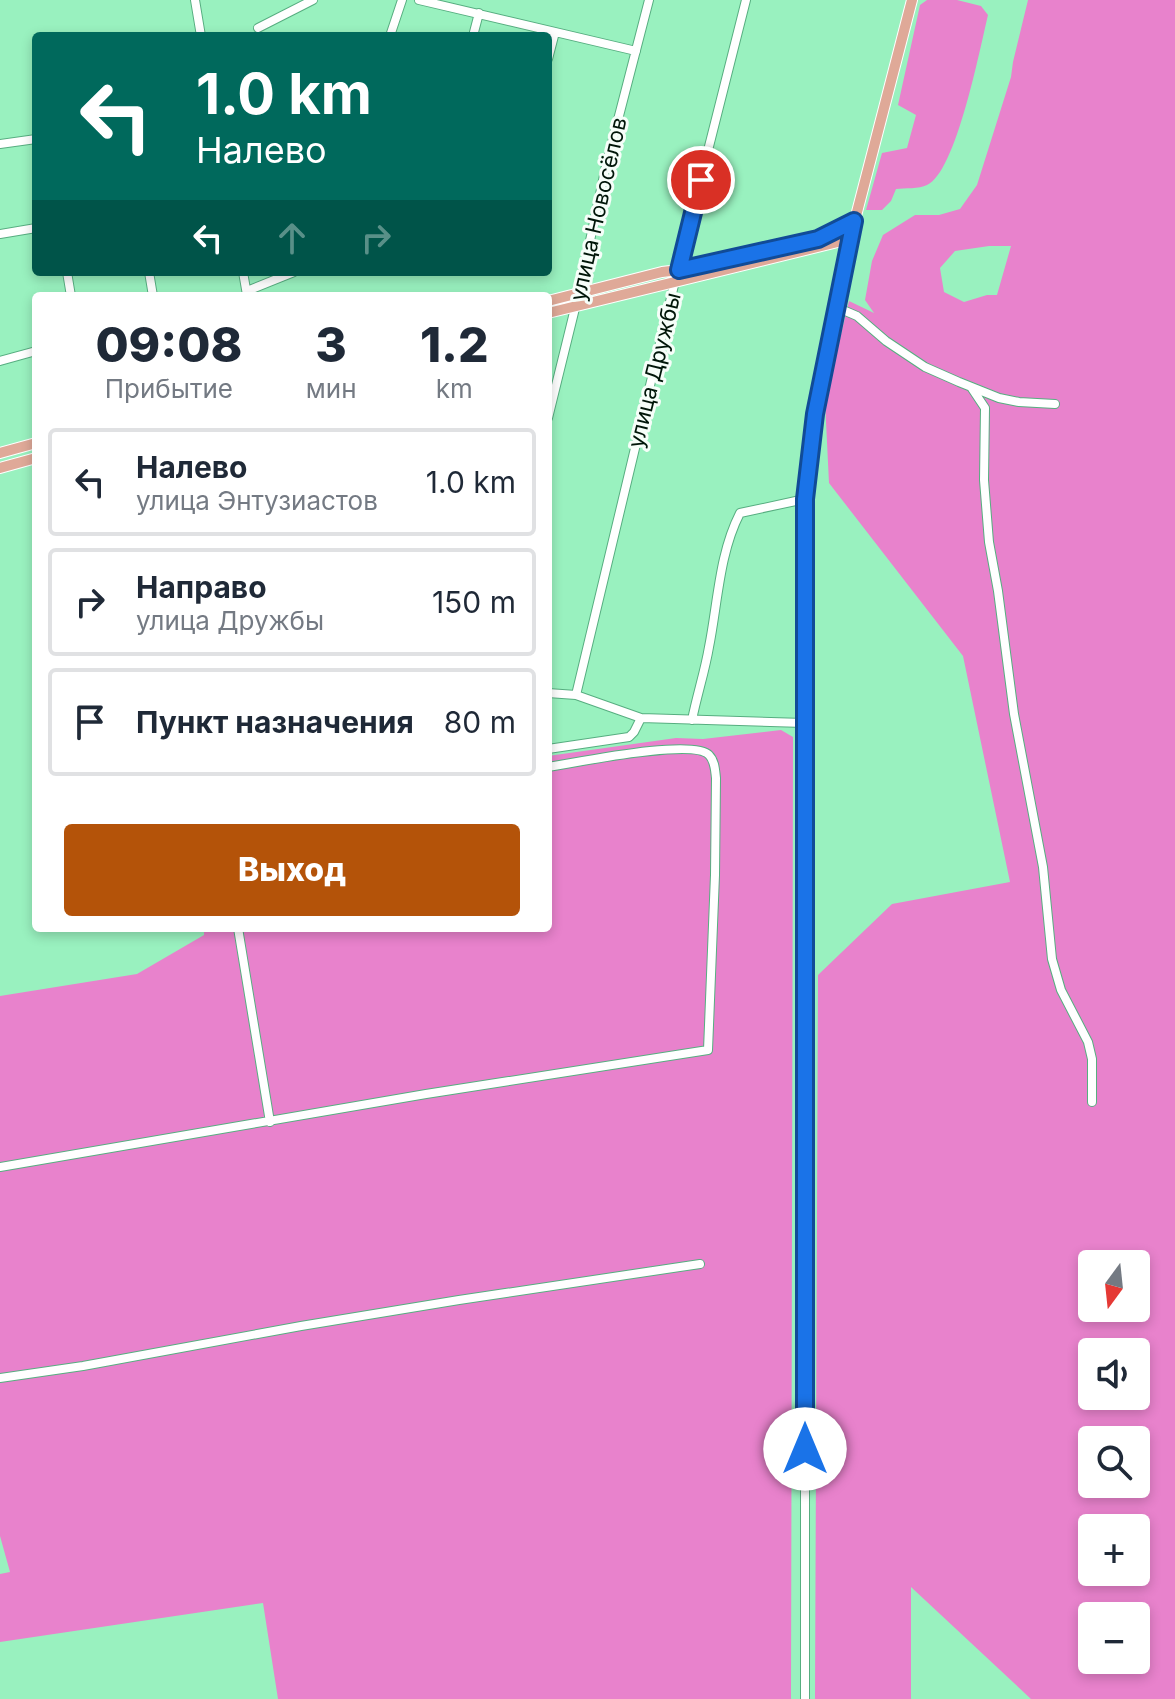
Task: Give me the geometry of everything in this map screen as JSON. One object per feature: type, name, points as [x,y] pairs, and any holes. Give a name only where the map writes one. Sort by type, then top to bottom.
[{"type":"main road","points":[[552,300],[662,272],[677,276],[850,239],[910,0]]},
{"type":"main road","points":[[552,312],[818,239],[854,221]]},
{"type":"main road","points":[[0,453],[32,444]]},
{"type":"main road","points":[[0,468],[32,459]]},
{"type":"street","points":[[195,0],[200,32]]},
{"type":"street","points":[[258,28],[313,0]]},
{"type":"street","points":[[391,32],[402,0]]},
{"type":"street","points":[[419,0],[636,51]]},
{"type":"street","name":"улица Новосёлов","points":[[552,396],[649,0]]},
{"type":"street","name":"улица Дружбы","points":[[576,695],[746,0]]},
{"type":"street","points":[[474,32],[479,13]]},
{"type":"street","points":[[552,44],[555,32]]},
{"type":"street","points":[[0,144],[32,140]]},
{"type":"street","points":[[0,234],[32,229]]},
{"type":"street","points":[[805,1699],[805,499],[815,414],[850,239]]},
{"type":"street","points":[[251,292],[285,276]]},
{"type":"street","points":[[836,307],[857,316],[886,341],[925,367],[999,398],[1055,404]]},
{"type":"street","points":[[0,361],[32,352]]},
{"type":"street","points":[[971,387],[985,408],[984,480],[989,542],[1014,714],[1043,867],[1052,959],[1061,990],[1088,1042],[1092,1059],[1092,1102]]},
{"type":"street","points":[[692,720],[709,649],[730,533],[740,513],[805,499]]},
{"type":"street","points":[[552,693],[576,695],[641,718],[804,723]]},
{"type":"street","points":[[552,748],[629,737],[641,718]]},
{"type":"street","points":[[0,1167],[426,1094],[708,1050],[715,875],[715,764],[710,755],[702,750],[689,748],[552,766]]},
{"type":"street","points":[[239,932],[270,1122]]},
{"type":"street","points":[[0,1378],[475,1297],[700,1264]]},
{"type":"shaded area","points":[[927,0],[957,0],[981,6],[988,15],[965,108],[948,158],[938,176],[924,186],[896,189],[891,201],[882,210],[866,210],[882,153],[907,148],[916,115],[898,105],[920,5]]},
{"type":"shaded area","points":[[1028,0],[1175,0],[1175,1699],[1031,1699],[911,1587],[911,1699],[815,1699],[818,975],[892,904],[1010,882],[963,656],[829,483],[825,401],[849,301],[874,313],[865,300],[872,261],[883,235],[915,215],[939,215],[960,209],[977,185],[1011,77]],"holes":[[[1011,246],[997,295],[964,302],[944,292],[940,268],[955,251]]]},
{"type":"shaded area","points":[[781,730],[793,737],[791,1699],[278,1699],[263,1603],[0,1642],[0,1574],[10,1572],[0,1536],[0,996],[137,974],[204,935],[204,932],[552,932],[552,755],[676,738],[703,739]]},
{"type":"route","points":[[701,180],[679,270],[818,239],[854,221],[815,414],[805,499],[805,1449]]}]
